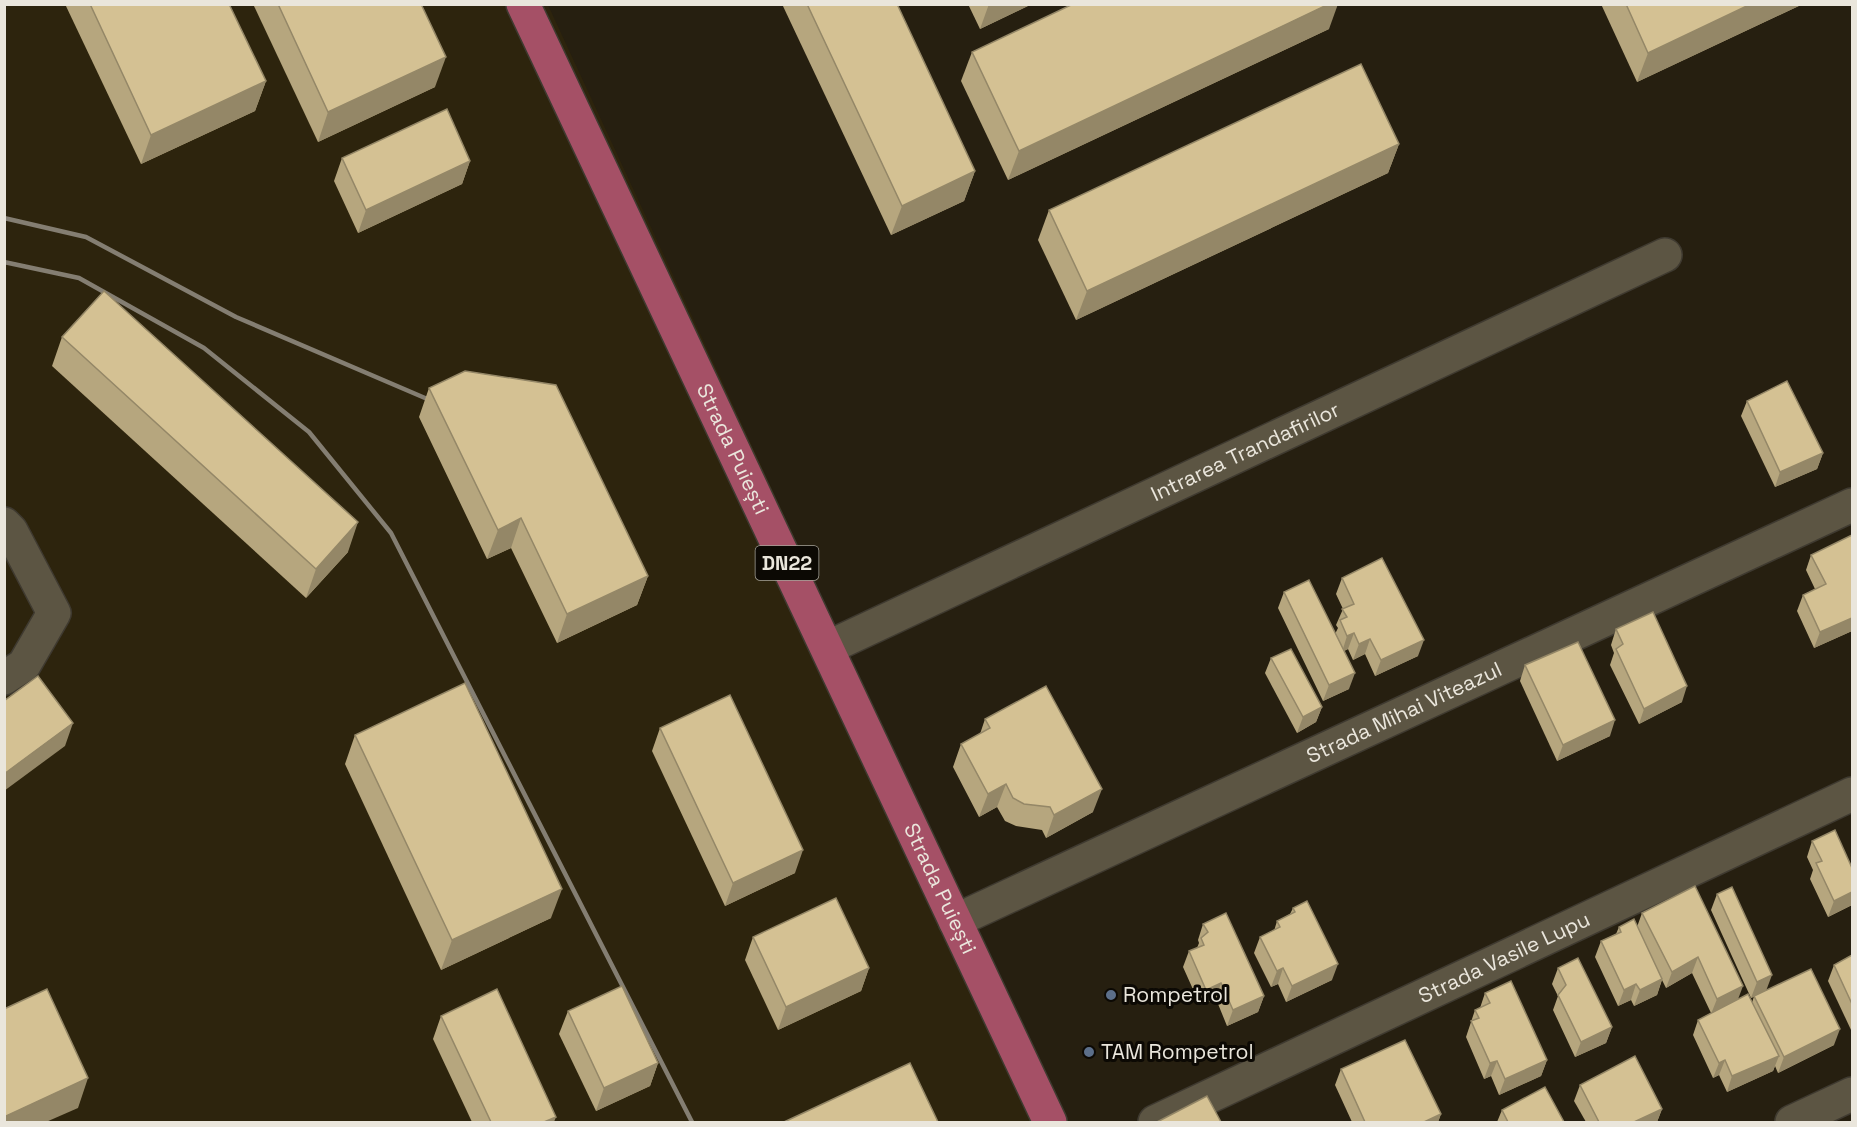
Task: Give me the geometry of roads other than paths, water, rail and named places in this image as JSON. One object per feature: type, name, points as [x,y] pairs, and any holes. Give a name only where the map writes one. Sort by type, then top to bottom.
[{"type":"main road","name":"Strada Puiești","points":[[523,4],[1050,1122]]},
{"type":"street","name":"Intrarea Trandafirilor","points":[[827,648],[1665,255]]},
{"type":"street","name":"Strada Mihai Viteazul","points":[[955,921],[1852,505]]},
{"type":"street","points":[[4,524],[11,531],[54,613],[24,665],[4,678]]},
{"type":"street","name":"Strada Vasile Lupu","points":[[1155,1122],[1852,794]]},
{"type":"street","points":[[1792,1122],[1852,1094],[1850,1122]]},
{"type":"railway","points":[[4,218],[86,237],[236,317],[432,401]]},
{"type":"railway","points":[[4,262],[79,278],[204,348],[309,432],[391,533],[692,1122]]},
{"type":"place","name":"Rompetrol","points":[[1111,995]]},
{"type":"place","name":"TAM Rompetrol","points":[[1089,1052]]}]
